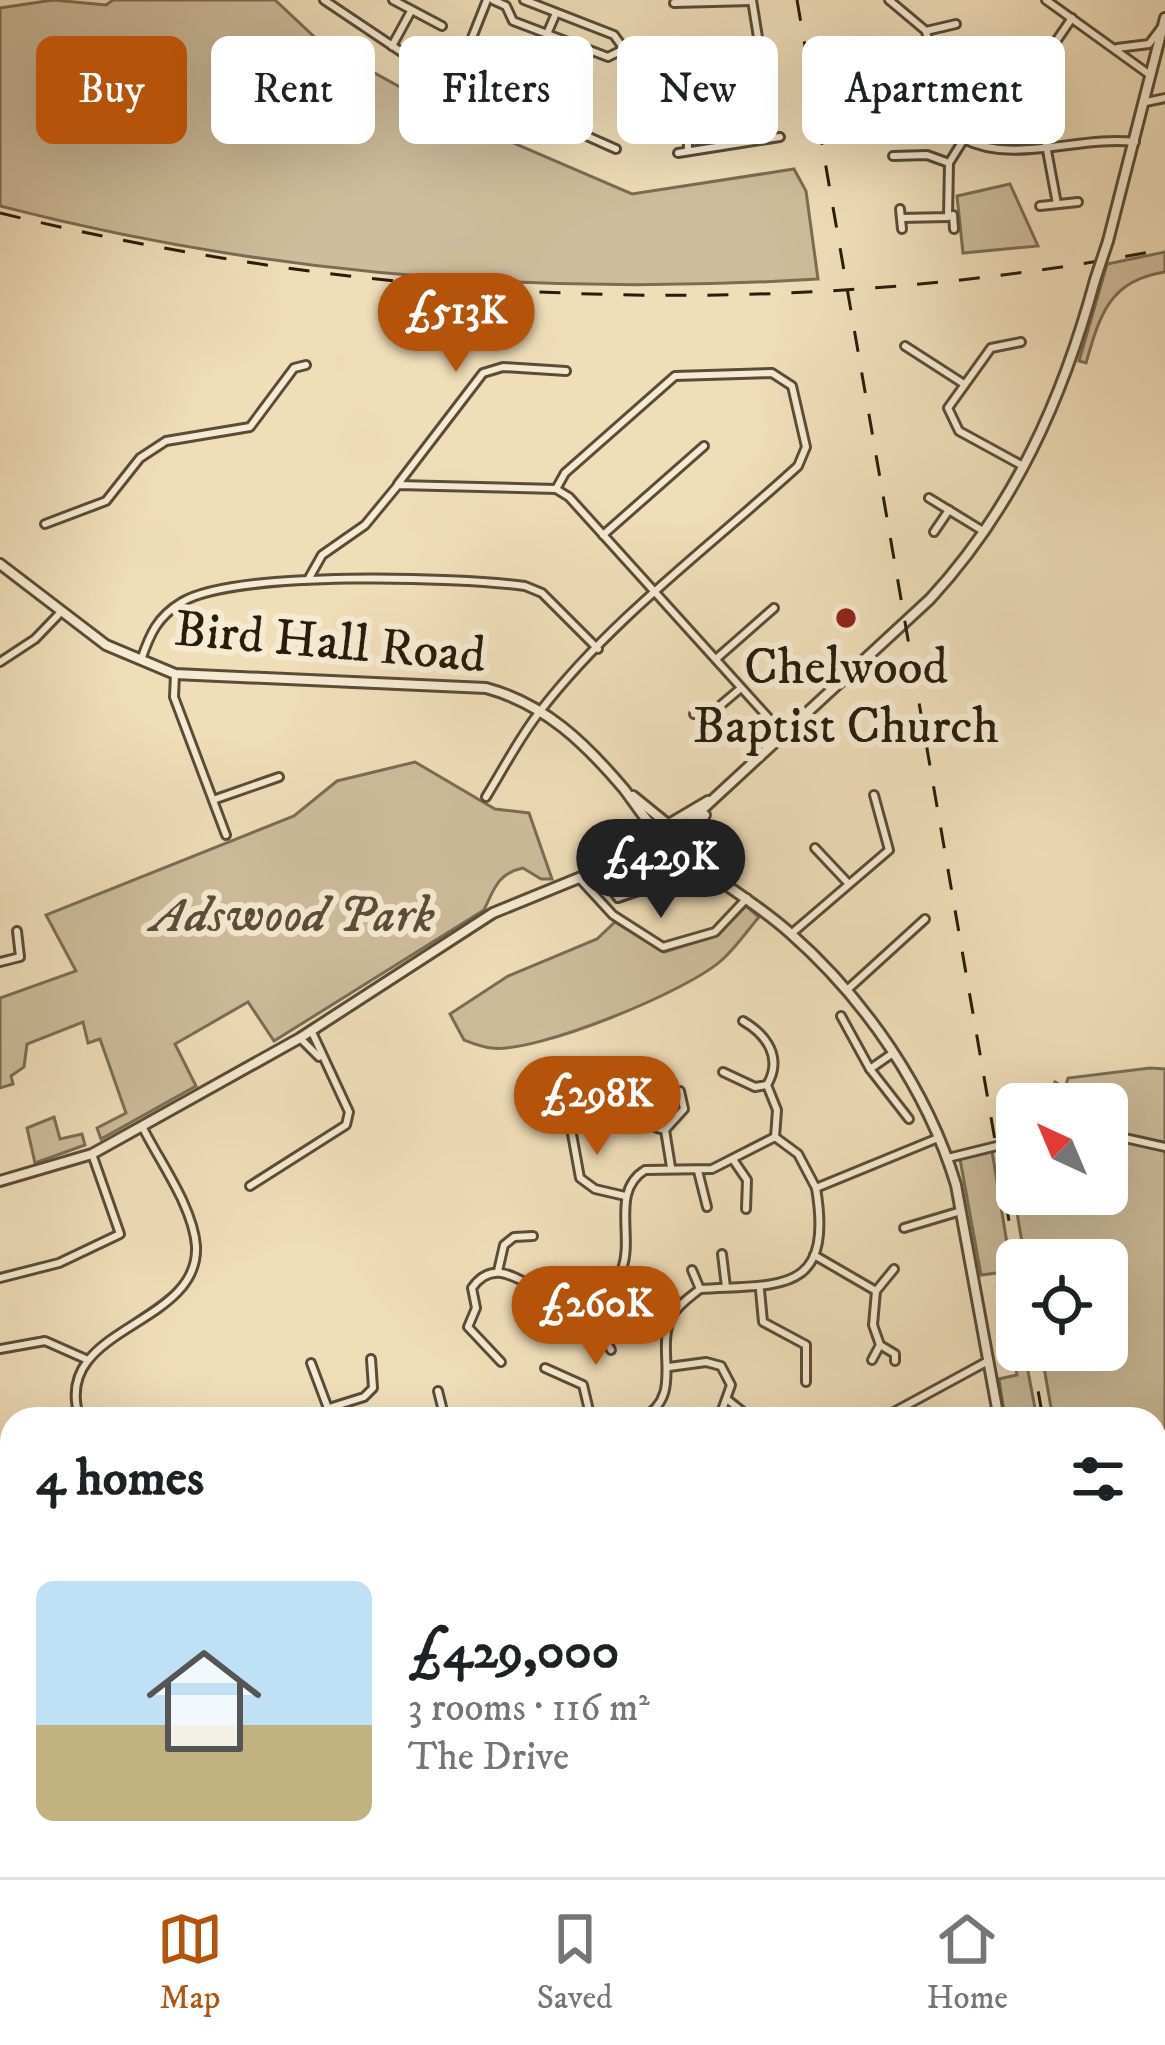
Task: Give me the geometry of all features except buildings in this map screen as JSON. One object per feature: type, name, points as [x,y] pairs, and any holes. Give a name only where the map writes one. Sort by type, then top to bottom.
[{"type":"street","points":[[324,0],[399,50]]},
{"type":"street","points":[[393,0],[442,26]]},
{"type":"street","points":[[475,36],[490,0],[506,6],[513,21],[608,57],[624,49],[614,35],[556,13],[519,0],[506,6]]},
{"type":"street","points":[[674,3],[752,0],[758,36]]},
{"type":"street","points":[[889,0],[927,36]]},
{"type":"street","points":[[1046,0],[1151,75]]},
{"type":"street","points":[[392,46],[411,11]]},
{"type":"street","points":[[548,34],[556,13]]},
{"type":"street","points":[[1060,36],[1072,18]]},
{"type":"street","points":[[1114,47],[1149,44],[1164,21]]},
{"type":"street","points":[[0,1180],[92,1154],[300,1038],[436,945],[674,830],[729,787],[930,599],[983,531],[1060,395],[1136,142],[1164,21]]},
{"type":"street","points":[[926,31],[956,24]]},
{"type":"street","points":[[1145,102],[1165,98]]},
{"type":"street","points":[[593,139],[616,149]]},
{"type":"street","points":[[979,144],[998,150],[1136,142]]},
{"type":"street","points":[[683,144],[683,152],[732,144]]},
{"type":"street","points":[[954,229],[949,163],[961,144]]},
{"type":"street","points":[[1046,145],[1057,204]]},
{"type":"street","points":[[893,156],[927,155],[949,163]]},
{"type":"street","points":[[1040,206],[1078,202]]},
{"type":"street","points":[[902,229],[901,213],[944,220],[952,211]]},
{"type":"street","points":[[1021,342],[991,348],[948,408],[959,430],[1023,466]]},
{"type":"street","points":[[904,346],[964,384]]},
{"type":"street","points":[[45,524],[106,501],[140,458],[166,441],[250,427],[294,368],[306,364]]},
{"type":"street","points":[[308,578],[322,555],[364,525],[484,373],[502,368],[566,371]]},
{"type":"street","points":[[486,797],[541,710],[598,649],[805,456],[797,400],[786,378],[750,372],[675,376],[565,473],[556,489]]},
{"type":"street","points":[[603,535],[704,446]]},
{"type":"street","points":[[398,485],[556,489],[784,735]]},
{"type":"street","points":[[929,497],[983,531]]},
{"type":"street","points":[[934,532],[950,510]]},
{"type":"street","name":"Bird Hall Road","points":[[0,564],[61,612],[140,662],[175,674],[486,688],[541,710],[563,725],[658,834],[791,934],[847,990],[892,1053],[948,1158],[997,1407]]},
{"type":"street","points":[[140,662],[154,625],[183,602],[308,578],[525,586],[542,593],[598,649]]},
{"type":"street","points":[[716,659],[774,608]]},
{"type":"street","points":[[0,662],[35,639],[61,612]]},
{"type":"street","points":[[175,674],[174,697],[226,835]]},
{"type":"street","points":[[694,714],[709,715],[741,688]]},
{"type":"street","points":[[213,800],[279,777]]},
{"type":"street","points":[[703,867],[694,850],[694,832],[729,787]]},
{"type":"street","name":"Bird Hall Road","points":[[622,788],[674,830],[703,867]]},
{"type":"street","points":[[791,934],[889,850],[874,795]]},
{"type":"street","points":[[567,881],[668,842],[674,830]]},
{"type":"street","points":[[815,848],[847,882]]},
{"type":"street","points":[[598,869],[618,898],[653,886]]},
{"type":"street","points":[[578,877],[613,916],[663,947],[715,932],[747,898]]},
{"type":"street","points":[[847,990],[925,919]]},
{"type":"street","points":[[0,962],[20,958],[16,931]]},
{"type":"street","points":[[841,1016],[870,1069],[909,1119]]},
{"type":"street","points":[[723,1072],[755,1088],[767,1084],[773,1074],[772,1052],[760,1030],[743,1021]]},
{"type":"street","points":[[250,1186],[346,1125],[349,1112],[311,1030]]},
{"type":"street","points":[[300,1038],[321,1060]]},
{"type":"street","points":[[870,1069],[892,1053]]},
{"type":"street","points":[[767,1084],[777,1110],[776,1137]]},
{"type":"street","points":[[665,1130],[684,1109],[680,1091]]},
{"type":"street","points":[[625,1093],[632,1111],[652,1128],[665,1130]]},
{"type":"street","points":[[570,1123],[580,1178],[595,1189],[625,1196]]},
{"type":"street","points":[[77,1407],[88,1360],[118,1331],[181,1292],[195,1261],[188,1220],[142,1126]]},
{"type":"street","points":[[665,1130],[671,1167]]},
{"type":"street","points":[[621,1277],[625,1196],[635,1176],[671,1167],[698,1172],[734,1161],[752,1144],[776,1137]]},
{"type":"street","points":[[656,1407],[668,1389],[666,1333],[674,1311],[700,1289],[760,1290],[794,1277],[814,1255],[821,1235],[816,1188],[798,1154],[776,1137]]},
{"type":"street","points":[[816,1188],[938,1138]]},
{"type":"street","points":[[1128,1139],[1165,1147]]},
{"type":"street","points":[[948,1158],[996,1147]]},
{"type":"street","points":[[0,1278],[58,1263],[120,1234],[92,1154]]},
{"type":"street","points":[[734,1161],[747,1180],[746,1209]]},
{"type":"street","points":[[698,1172],[707,1207]]},
{"type":"street","points":[[904,1228],[961,1210]]},
{"type":"street","points":[[498,1271],[504,1244],[533,1236]]},
{"type":"street","points":[[722,1254],[726,1287]]},
{"type":"street","points":[[814,1255],[876,1291]]},
{"type":"street","points":[[894,1269],[876,1291],[872,1325],[880,1345],[895,1354],[895,1361]]},
{"type":"street","points":[[692,1270],[700,1289]]},
{"type":"street","points":[[501,1362],[468,1327],[476,1308],[472,1288],[498,1271],[514,1274],[544,1296],[575,1302],[590,1299],[621,1277]]},
{"type":"street","points":[[621,1277],[674,1311]]},
{"type":"street","points":[[760,1290],[763,1322],[806,1345],[806,1382]]},
{"type":"street","points":[[575,1302],[582,1326],[601,1332],[610,1346],[619,1336]]},
{"type":"street","points":[[0,1349],[45,1341],[88,1360]]},
{"type":"street","points":[[872,1360],[880,1345]]},
{"type":"street","points":[[332,1407],[364,1397],[373,1388],[371,1359]]},
{"type":"street","points":[[902,1407],[988,1361]]},
{"type":"street","points":[[669,1367],[715,1362],[726,1371],[724,1407]]},
{"type":"street","points":[[311,1363],[329,1407]]},
{"type":"street","points":[[545,1368],[583,1385],[588,1407]]},
{"type":"street","points":[[437,1390],[442,1407]]},
{"type":"street","points":[[728,1400],[736,1407]]},
{"type":"green space","points":[[53,0],[106,5],[113,0],[275,0],[313,36],[211,36],[211,144],[375,144],[375,73],[399,86],[399,144],[516,144],[632,194],[794,169],[806,191],[818,279],[612,284],[406,275],[202,249],[0,206],[0,8]]},
{"type":"green space","points":[[1010,184],[1038,246],[963,253],[957,196]]},
{"type":"green space","points":[[1165,252],[1165,272],[1146,276],[1120,291],[1103,315],[1086,363],[1079,361],[1107,264]]},
{"type":"green space","name":"Adswood Park","points":[[415,762],[495,809],[529,813],[552,879],[541,879],[523,868],[508,874],[484,910],[274,1041],[248,1002],[175,1044],[196,1086],[101,1139],[97,1128],[126,1113],[100,1039],[88,1043],[83,1022],[27,1044],[24,1067],[11,1076],[13,1084],[0,1088],[0,998],[76,971],[46,915],[294,816],[337,781]]},
{"type":"green space","points":[[746,906],[759,917],[728,954],[679,987],[611,1018],[541,1041],[491,1048],[464,1040],[450,1014],[508,976],[597,939],[615,922],[664,952],[718,935]]},
{"type":"green space","points":[[1165,1069],[1165,1407],[1051,1407],[1045,1371],[1128,1371],[1128,1239],[1021,1239],[1017,1215],[1128,1215],[1128,1083],[1066,1083],[1068,1078]]},
{"type":"green space","points":[[54,1117],[60,1139],[82,1134],[85,1145],[35,1163],[27,1128]]},
{"type":"green space","points":[[992,1151],[996,1215],[1002,1215],[1006,1239],[996,1239],[996,1273],[981,1275],[960,1159]]},
{"type":"green space","points":[[1016,1371],[1028,1371],[1035,1407],[1003,1407],[999,1379],[1017,1375]]},
{"type":"railway","points":[[797,0],[1012,1239]]},
{"type":"railway","points":[[0,213],[143,244],[288,268],[433,285],[580,294],[727,295],[874,288],[1020,273],[1165,249]]},
{"type":"railway","points":[[1035,1371],[1041,1407]]},
{"type":"place","name":"Chelwood Baptist Church","points":[[846,618]]}]
